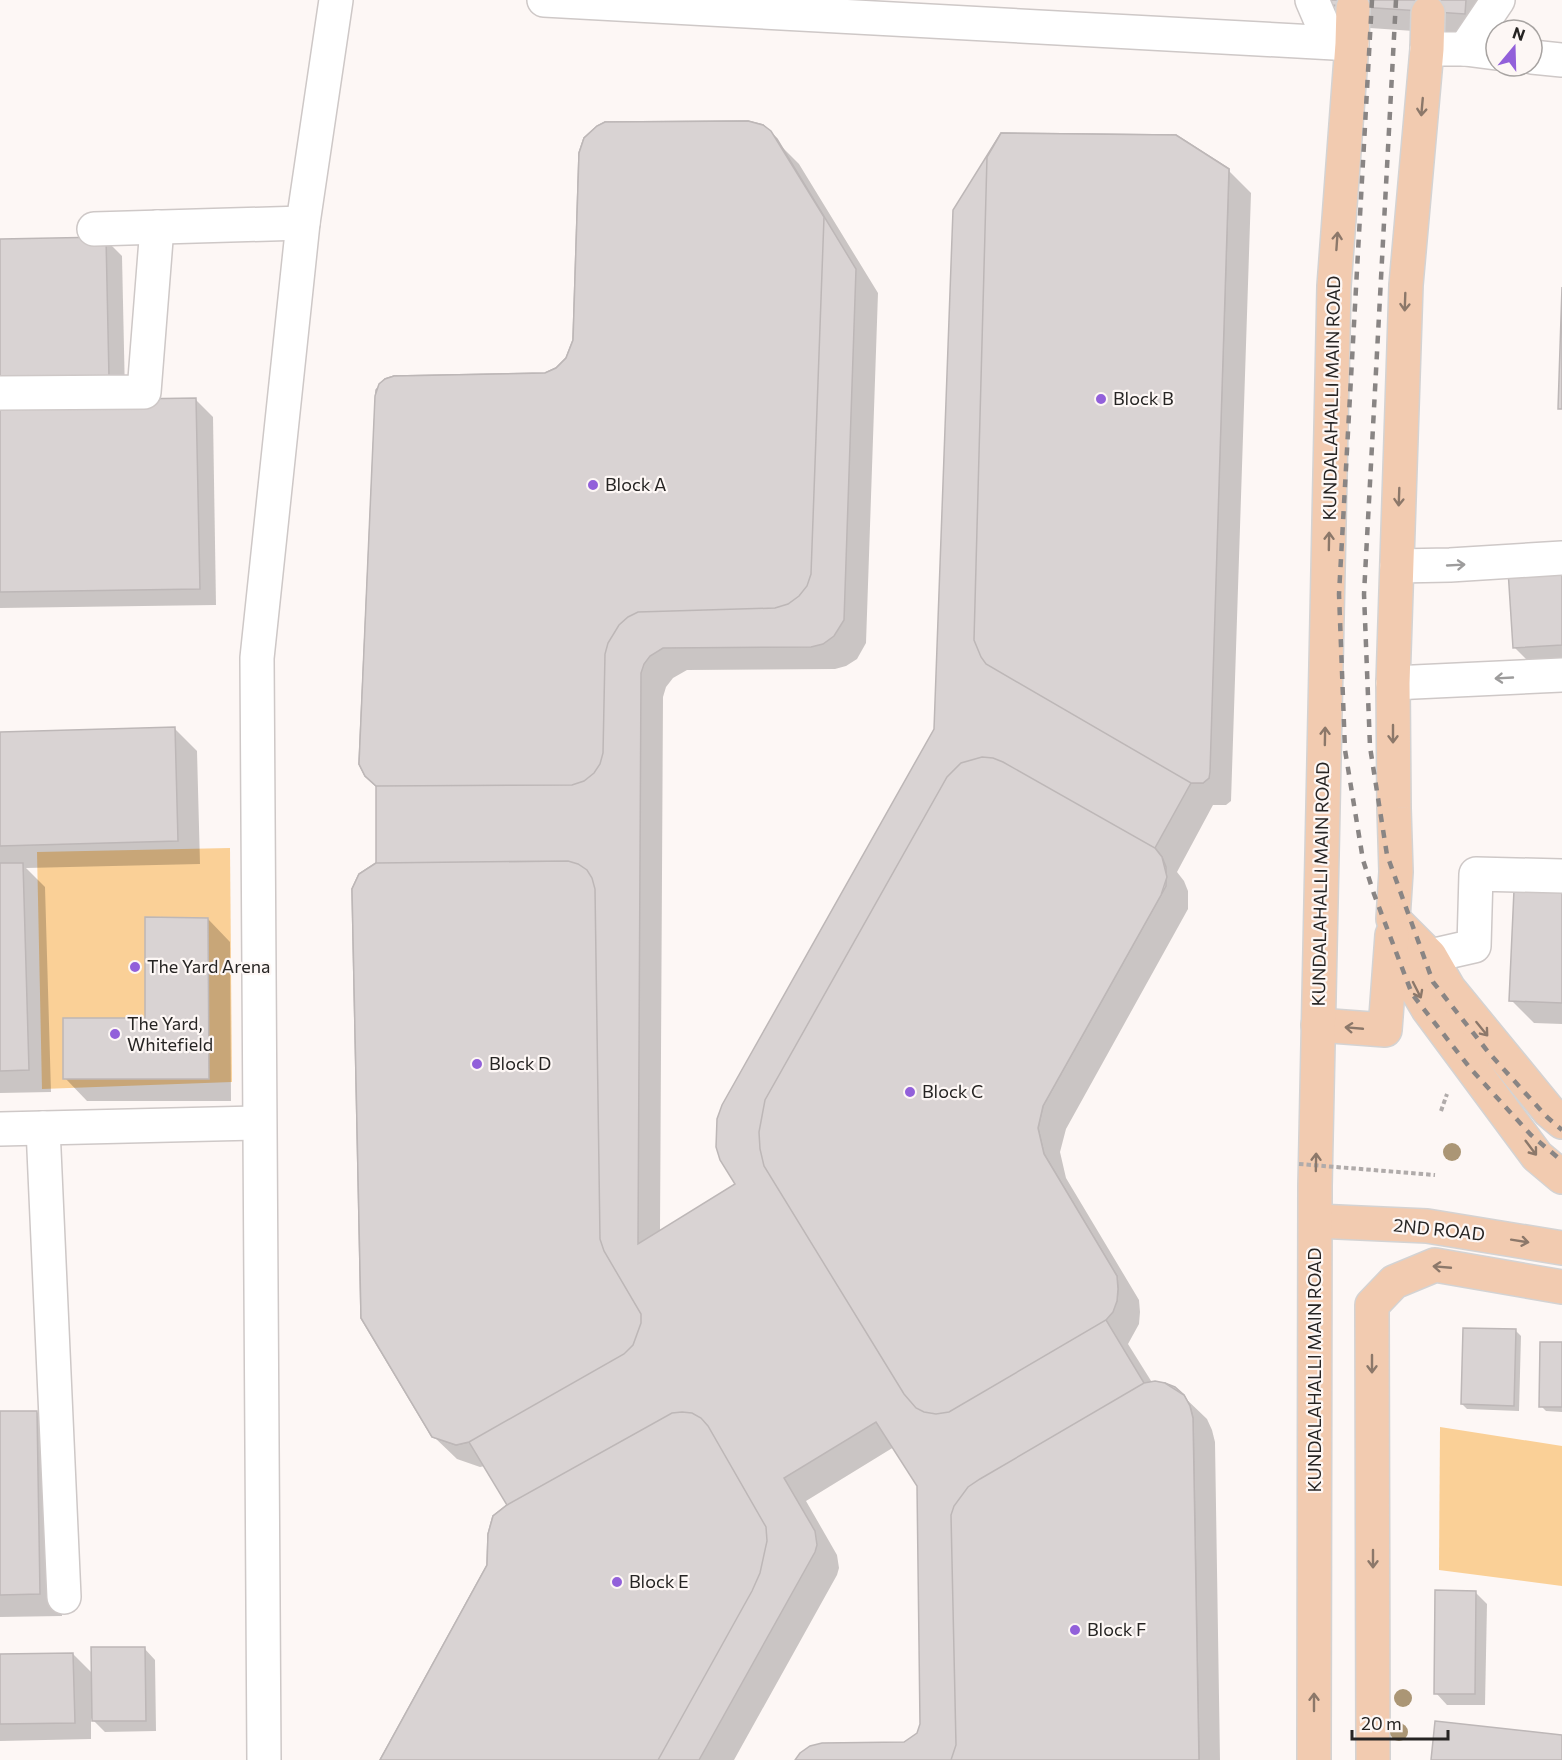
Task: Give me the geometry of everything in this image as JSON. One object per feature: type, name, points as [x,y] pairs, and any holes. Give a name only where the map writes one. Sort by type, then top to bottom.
[{"type":"main road","name":"KUNDALAHALLI MAIN ROAD","points":[[1314,1760],[1318,1024],[1334,286],[1342,43],[1353,8]]},
{"type":"main road","points":[[1318,1024],[1385,1030],[1396,872],[1393,683],[1406,285],[1427,49],[1428,13]]},
{"type":"main road","points":[[1393,919],[1430,956],[1449,989],[1549,1111],[1562,1122]]},
{"type":"main road","points":[[1393,919],[1415,987],[1428,1009],[1537,1156],[1562,1177]]},
{"type":"main road","name":"2ND ROAD","points":[[1316,1221],[1427,1226],[1562,1248]]},
{"type":"main road","name":"2ND ROAD","points":[[1373,1760],[1372,1305],[1394,1282],[1435,1265],[1562,1287]]},
{"type":"street","points":[[264,1760],[257,658],[303,223],[336,0]]},
{"type":"street","points":[[544,0],[1342,43]]},
{"type":"street","points":[[1312,0],[1342,43]]},
{"type":"street","points":[[1427,49],[1480,51],[1498,0]]},
{"type":"street","points":[[1544,58],[1562,60]]},
{"type":"street","points":[[94,229],[303,223]]},
{"type":"street","points":[[0,393],[144,392],[157,227]]},
{"type":"street","points":[[1397,566],[1562,558]]},
{"type":"street","points":[[1393,683],[1562,675]]},
{"type":"street","points":[[1430,956],[1474,946],[1476,874],[1562,876]]},
{"type":"street","points":[[0,1129],[259,1123]]},
{"type":"street","points":[[43,1128],[64,1598]]},
{"type":"path","points":[[1441,1112],[1447,1094]]},
{"type":"path","points":[[1299,1164],[1435,1175]]},
{"type":"shaded area","name":"The Yard Arena","points":[[230,848],[232,1082],[42,1089],[37,852]]},
{"type":"shaded area","points":[[1440,1427],[1562,1446],[1562,1586],[1439,1570]]},
{"type":"building","points":[[1331,0],[1466,0],[1465,14],[1331,5]]},
{"type":"building","points":[[748,121],[763,125],[777,139],[856,269],[844,620],[834,636],[823,644],[811,647],[663,648],[650,656],[641,673],[638,1244],[735,1184],[720,1160],[716,1147],[717,1119],[722,1105],[934,729],[953,210],[1001,133],[1176,135],[1229,169],[1209,778],[1203,783],[1191,783],[1155,848],[1166,867],[1166,886],[1043,1106],[1038,1128],[1044,1154],[1117,1276],[1117,1301],[1106,1320],[1144,1383],[1165,1383],[1175,1387],[1184,1395],[1190,1406],[1193,1418],[1199,1760],[795,1760],[810,1746],[822,1743],[904,1742],[917,1733],[920,1724],[917,1486],[876,1422],[784,1478],[815,1531],[817,1545],[815,1552],[699,1760],[380,1760],[487,1565],[488,1534],[493,1516],[507,1505],[469,1442],[456,1445],[432,1437],[361,1318],[352,889],[359,874],[376,863],[376,786],[365,776],[359,764],[376,390],[385,379],[394,376],[545,373],[556,368],[566,358],[573,340],[579,153],[584,138],[605,122]]},
{"type":"building","name":"Block A","points":[[748,121],[763,125],[771,131],[824,217],[811,574],[807,586],[788,604],[775,608],[638,612],[628,617],[619,625],[608,643],[605,654],[603,753],[594,773],[584,781],[572,785],[376,786],[365,776],[359,764],[375,396],[379,384],[394,376],[545,373],[556,368],[566,358],[573,340],[579,153],[584,138],[605,122]]},
{"type":"building","name":"Block B","points":[[1001,133],[1176,135],[1229,169],[1210,772],[1209,778],[1203,783],[1191,783],[986,664],[974,640],[987,157]]},
{"type":"building","points":[[106,237],[109,378],[0,380],[0,239]]},
{"type":"building","points":[[1562,287],[1562,409],[1558,409]]},
{"type":"building","points":[[196,398],[200,589],[0,592],[0,401]]},
{"type":"building","points":[[1562,567],[1562,645],[1513,648],[1508,570]]},
{"type":"building","points":[[175,727],[178,841],[0,846],[0,732]]},
{"type":"building","name":"Block C","points":[[982,757],[1003,762],[1155,848],[1162,857],[1167,877],[1161,895],[1043,1106],[1038,1128],[1044,1154],[1117,1276],[1117,1301],[1113,1312],[1106,1320],[949,1412],[936,1414],[916,1408],[904,1394],[764,1166],[759,1132],[765,1100],[947,777],[961,763]]},
{"type":"building","name":"Block D","points":[[568,861],[587,870],[595,889],[600,1239],[604,1251],[641,1314],[641,1323],[633,1345],[624,1354],[469,1442],[456,1445],[432,1437],[361,1318],[352,889],[359,874],[376,863]]},
{"type":"building","points":[[0,863],[23,863],[29,1070],[0,1071]]},
{"type":"building","points":[[1514,890],[1562,892],[1562,1003],[1509,1001]]},
{"type":"building","points":[[145,917],[208,918],[209,1079],[63,1079],[63,1018],[145,1018]]},
{"type":"building","points":[[1463,1328],[1516,1329],[1514,1406],[1461,1404]]},
{"type":"building","points":[[1540,1342],[1562,1342],[1562,1407],[1539,1407]]},
{"type":"building","name":"Block F","points":[[1155,1381],[1165,1383],[1184,1395],[1193,1418],[1199,1760],[951,1760],[956,1745],[951,1515],[954,1506],[968,1487],[980,1479],[1144,1383]]},
{"type":"building","points":[[0,1411],[37,1411],[40,1594],[0,1595]]},
{"type":"building","name":"Block E","points":[[672,1413],[692,1413],[708,1426],[766,1527],[767,1541],[760,1573],[752,1591],[658,1760],[380,1760],[487,1565],[488,1534],[493,1516],[507,1505]]},
{"type":"building","points":[[1435,1590],[1476,1591],[1475,1694],[1434,1694]]},
{"type":"building","points":[[91,1647],[145,1647],[146,1721],[92,1721]]},
{"type":"building","points":[[73,1653],[75,1723],[0,1724],[0,1654]]},
{"type":"building","points":[[1435,1721],[1562,1735],[1562,1760],[1431,1760]]},
{"type":"railway","points":[[1372,0],[1339,594],[1345,750],[1363,860],[1412,994],[1470,1068],[1531,1135],[1562,1161]]},
{"type":"railway","points":[[1396,0],[1364,594],[1370,747],[1387,855],[1433,982],[1489,1053],[1547,1117],[1562,1130]]},
{"type":"place","name":"Block B","points":[[1101,399]]},
{"type":"place","name":"Block A","points":[[593,485]]},
{"type":"place","name":"The Yard Arena","points":[[135,967]]},
{"type":"place","name":"The Yard, Whitefield","points":[[115,1034]]},
{"type":"place","name":"Block D","points":[[477,1064]]},
{"type":"place","name":"Block C","points":[[910,1092]]},
{"type":"place","name":"Block E","points":[[617,1582]]},
{"type":"place","name":"Block F","points":[[1075,1630]]}]
